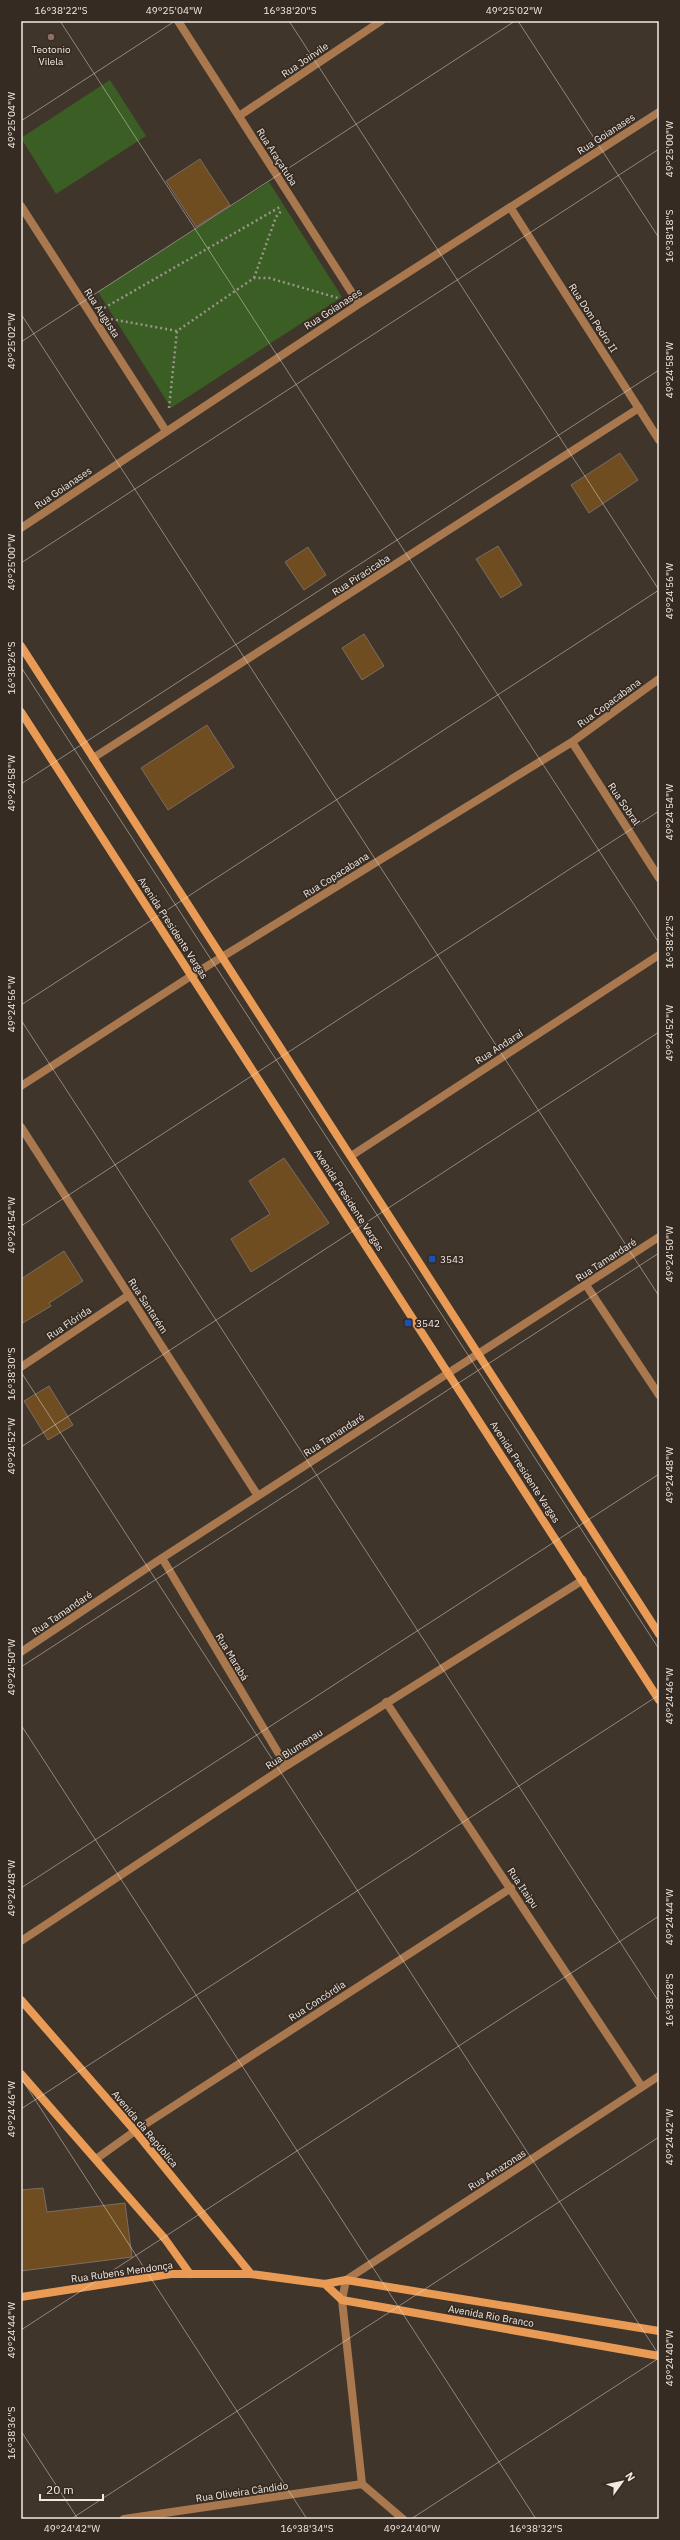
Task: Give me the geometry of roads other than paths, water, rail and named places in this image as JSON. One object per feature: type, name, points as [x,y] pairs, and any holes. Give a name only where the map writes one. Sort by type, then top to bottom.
[{"type":"street","name":"Rua Araçatuba","points":[[178,21],[359,304]]},
{"type":"street","name":"Rua Joinvile","points":[[239,116],[381,21]]},
{"type":"street","name":"Rua Goianases","points":[[21,528],[359,304],[659,112]]},
{"type":"street","name":"Rua Augusta","points":[[21,206],[166,431]]},
{"type":"street","name":"Rua Dom Pedro II","points":[[510,207],[659,440]]},
{"type":"street","name":"Rua Piracicaba","points":[[93,758],[639,408]]},
{"type":"street","points":[[21,646],[659,1634]]},
{"type":"street","name":"Rua Copacabana","points":[[21,1086],[222,957],[572,742],[659,679]]},
{"type":"street","name":"Avenida Presidente Vargas","points":[[21,712],[583,1580],[659,1700]]},
{"type":"street","name":"Rua Sobral","points":[[572,742],[659,878]]},
{"type":"street","name":"Rua Andaraí","points":[[351,1156],[659,955]]},
{"type":"street","name":"Rua Santarém","points":[[21,1126],[258,1496]]},
{"type":"street","name":"Rua Tamandaré","points":[[21,1652],[162,1558],[448,1372],[659,1238]]},
{"type":"street","points":[[586,1285],[659,1395]]},
{"type":"street","name":"Rua Flórida","points":[[21,1367],[129,1294]]},
{"type":"street","name":"Rua Marabá","points":[[162,1558],[286,1766]]},
{"type":"street","name":"Rua Blumenau","points":[[21,1941],[286,1766],[583,1580]]},
{"type":"street","name":"Rua Itaipu","points":[[386,1702],[642,2087]]},
{"type":"street","name":"Rua Concórdia","points":[[96,2159],[135,2131],[511,1888]]},
{"type":"street","name":"Avenida da República","points":[[21,2000],[135,2131],[250,2274]]},
{"type":"street","points":[[21,2074],[165,2239],[190,2274]]},
{"type":"street","name":"Rua Amazonas","points":[[346,2280],[659,2076]]},
{"type":"street","name":"Rua Rubens Mendonça","points":[[21,2297],[171,2274],[250,2274]]},
{"type":"street","name":"Avenida Rio Branco","points":[[250,2274],[326,2284],[346,2280],[659,2332]]},
{"type":"street","points":[[346,2280],[342,2300],[362,2484],[404,2519]]},
{"type":"street","points":[[326,2284],[342,2300]]},
{"type":"street","name":"Avenida Rio Branco","points":[[342,2300],[659,2356]]},
{"type":"street","name":"Rua Oliveira Cândido","points":[[124,2519],[362,2484]]},
{"type":"place","name":"Teotonio Vilela","points":[[51,37]]},
{"type":"place","name":"3543","points":[[432,1259]]},
{"type":"place","name":"3542","points":[[408,1323]]}]
